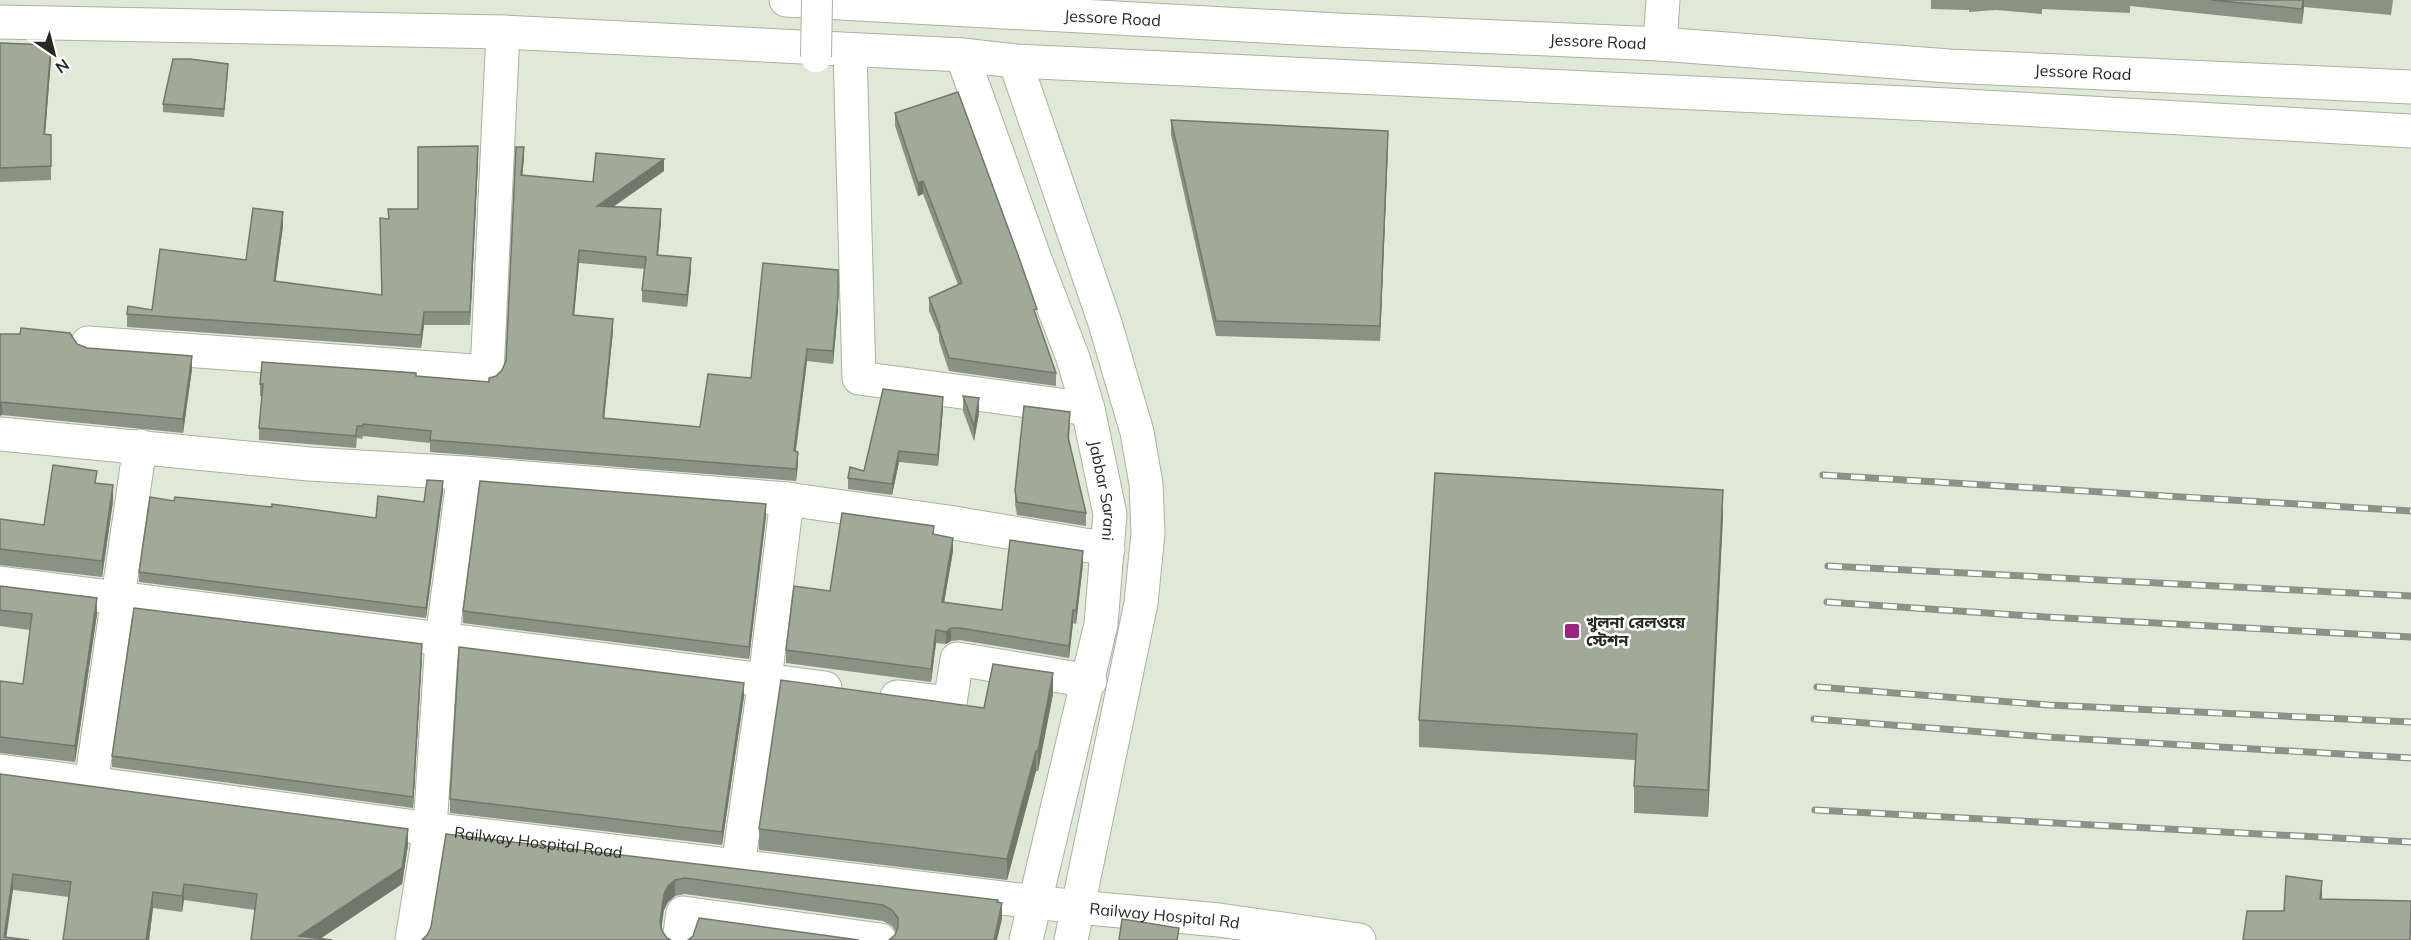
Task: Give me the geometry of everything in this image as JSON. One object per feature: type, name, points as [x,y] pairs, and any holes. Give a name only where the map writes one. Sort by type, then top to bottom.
[{"type":"main road","name":"Jessore Road","points":[[786,0],[944,4],[1349,30],[1660,44],[1949,66],[2411,87]]},
{"type":"main road","points":[[1660,44],[1663,0]]},
{"type":"main road","name":"Jabbar Sarani","points":[[944,4],[1073,358],[1088,409],[1110,514],[1101,624],[1026,940]]},
{"type":"main road","points":[[0,22],[503,32],[962,55],[1016,61],[1948,105],[2411,131]]},
{"type":"main road","points":[[88,342],[487,372],[503,32]]},
{"type":"main road","points":[[850,50],[859,378],[1088,409]]},
{"type":"main road","points":[[1016,61],[1105,323],[1137,432],[1146,484],[1148,533],[1141,603],[1071,940]]},
{"type":"main road","points":[[0,434],[309,464],[464,473],[787,499],[948,522],[1108,549]]},
{"type":"main road","points":[[91,784],[140,446]]},
{"type":"main road","points":[[412,940],[430,829],[442,639],[464,473]]},
{"type":"main road","points":[[738,866],[765,680],[787,499]]},
{"type":"main road","points":[[0,583],[950,703],[957,660],[1089,681]]},
{"type":"main road","name":"Railway Hospital Road","points":[[0,771],[430,829],[1077,907]]},
{"type":"main road","name":"Railway Hospital Rd","points":[[1077,907],[1222,930],[1359,940]]},
{"type":"main road","points":[[679,940],[683,913],[870,939]]},
{"type":"street","points":[[816,57],[818,0]]},
{"type":"building","points":[[2211,0],[2303,0],[2302,9]]},
{"type":"building","points":[[0,43],[51,45],[44,134],[51,135],[51,166],[0,168]]},
{"type":"building","points":[[173,59],[228,64],[224,109],[163,104]]},
{"type":"building","points":[[958,92],[1037,309],[1034,310],[1056,373],[949,358],[929,298],[962,283],[923,181],[918,183],[895,113]]},
{"type":"building","points":[[1171,120],[1388,131],[1380,326],[1216,321]]},
{"type":"building","points":[[478,146],[470,312],[424,312],[421,335],[127,314],[128,306],[152,310],[160,249],[246,260],[253,208],[283,212],[274,281],[382,295],[380,218],[389,219],[388,209],[418,209],[418,147]]},
{"type":"building","points":[[516,147],[524,147],[521,175],[593,182],[596,153],[664,159],[597,206],[661,209],[657,255],[691,258],[687,295],[642,290],[646,257],[579,250],[573,315],[613,319],[603,418],[700,427],[708,374],[751,378],[763,263],[838,270],[833,351],[807,349],[794,451],[798,452],[796,469],[430,440],[431,431],[363,424],[357,426],[356,436],[259,428],[263,384],[260,384],[262,362],[416,373],[416,376],[489,382],[489,378],[496,376],[502,370],[506,361]]},
{"type":"building","points":[[21,328],[70,333],[77,344],[87,348],[192,356],[183,419],[0,402],[0,334],[20,334]]},
{"type":"building","points":[[883,389],[943,397],[938,455],[899,451],[892,484],[848,478],[850,467],[864,471]]},
{"type":"building","points":[[963,396],[979,398],[974,426]]},
{"type":"building","points":[[1024,406],[1070,412],[1068,437],[1086,513],[1017,502],[1015,491]]},
{"type":"building","points":[[53,465],[97,471],[95,483],[113,485],[102,561],[0,549],[0,519],[44,525]]},
{"type":"building","name":"খুলনা রেলওয়ে স্টেশন","points":[[1435,473],[1723,490],[1708,790],[1634,786],[1637,734],[1419,720]]},
{"type":"building","points":[[427,480],[443,481],[426,608],[139,572],[150,497],[174,501],[175,497],[272,507],[272,504],[376,518],[378,496],[424,502]]},
{"type":"building","points":[[480,481],[766,504],[749,647],[463,611]]},
{"type":"building","points":[[842,513],[934,526],[933,534],[953,538],[942,602],[1002,610],[1010,540],[1083,551],[1076,611],[1073,610],[1069,646],[960,628],[951,628],[946,632],[936,630],[931,669],[786,650],[794,586],[830,591]]},
{"type":"building","points":[[0,586],[97,598],[75,746],[0,737],[0,681],[23,684],[32,614],[0,610]]},
{"type":"building","points":[[134,608],[422,644],[413,797],[112,756]]},
{"type":"building","points":[[459,647],[744,683],[722,832],[450,799]]},
{"type":"building","points":[[993,664],[1053,673],[1038,751],[1036,751],[1007,859],[759,829],[781,680],[984,708]]},
{"type":"building","points":[[0,774],[408,829],[402,868],[299,936],[332,940],[251,940],[257,894],[184,884],[182,896],[153,892],[146,940],[63,940],[71,882],[13,874],[4,937],[29,940],[0,940]]},
{"type":"building","points":[[446,834],[998,900],[997,902],[1002,903],[994,940],[889,940],[895,935],[898,918],[892,910],[883,905],[685,878],[675,880],[664,894],[660,922],[662,931],[671,940],[422,940],[431,927]]},
{"type":"building","points":[[2286,876],[2322,881],[2320,899],[2411,901],[2410,940],[2243,940],[2247,911],[2284,911]]},
{"type":"building","points":[[699,918],[859,940],[688,940],[693,936]]},
{"type":"building","points":[[1122,919],[1179,928],[1177,940],[1119,940]]},
{"type":"railway","points":[[1823,475],[2411,511]]},
{"type":"railway","points":[[1828,566],[2411,596]]},
{"type":"railway","points":[[1827,602],[2046,617],[2411,637]]},
{"type":"railway","points":[[1817,687],[2049,705],[2411,722]]},
{"type":"railway","points":[[1814,719],[2047,737],[2411,758]]},
{"type":"railway","points":[[1815,810],[2411,842]]},
{"type":"place","name":"খুলনা রেলওয়ে স্টেশন","points":[[1572,631]]}]
